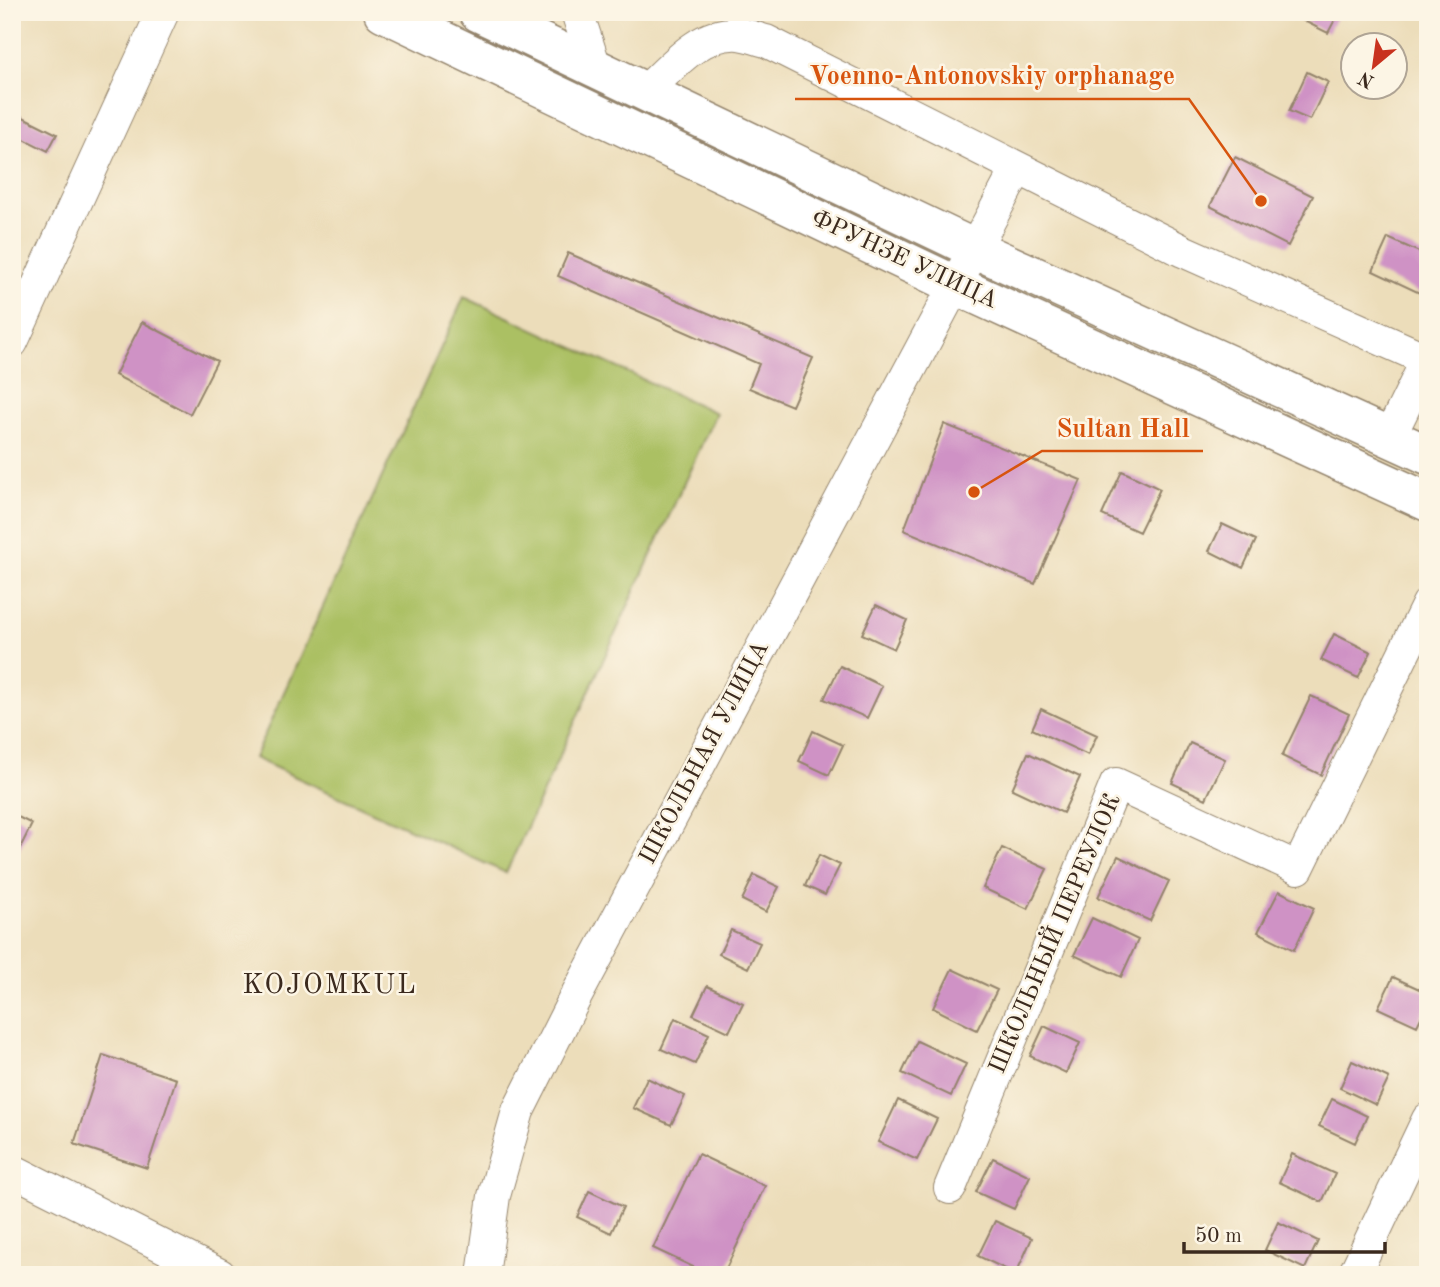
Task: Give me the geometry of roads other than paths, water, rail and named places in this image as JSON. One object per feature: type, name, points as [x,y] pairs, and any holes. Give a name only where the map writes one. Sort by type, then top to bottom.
[{"type":"main road","name":"ФРУНЗЕ УЛИЦА","points":[[383,12],[955,285],[1428,502]]},
{"type":"main road","name":"ФРУНЗЕ УЛИЦА","points":[[478,12],[975,249],[1428,455]]},
{"type":"street","points":[[12,342],[163,12]]},
{"type":"street","points":[[577,12],[596,70]]},
{"type":"street","points":[[644,93],[698,44],[713,37],[739,34],[766,41],[1183,251],[1427,360],[1389,438]]},
{"type":"street","name":"ШКОЛЬНАЯ УЛИЦА","points":[[483,1275],[494,1196],[518,1111],[580,987],[1017,169]]},
{"type":"street","name":"ШКОЛЬНЫЙ ПЕРЕУЛОК","points":[[950,1188],[1116,784],[1298,868],[1428,604]]},
{"type":"street","points":[[1354,1275],[1428,1119]]},
{"type":"street","points":[[12,1170],[220,1275]]},
{"type":"place","name":"Voenno-Antonovskiy orphanage","points":[[1261,201]]},
{"type":"place","name":"Sultan Hall","points":[[974,492]]},
{"type":"district","name":"KOJOMKUL","points":[[330,986]]}]
